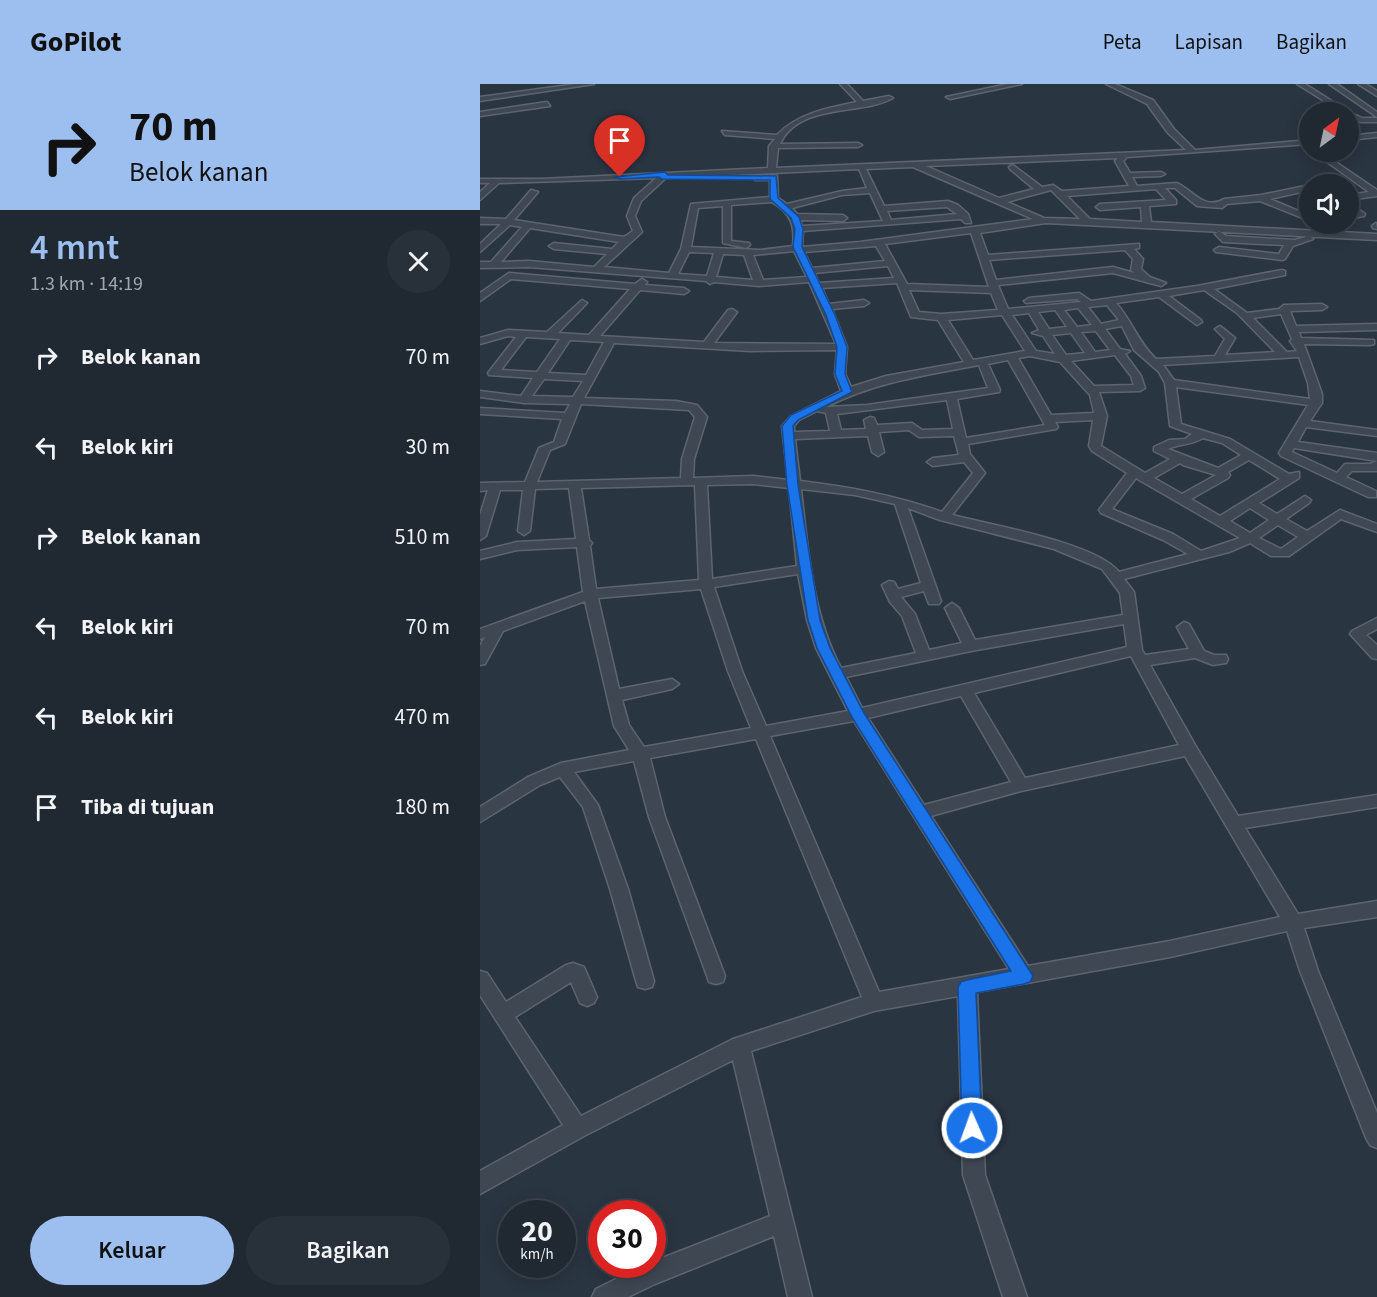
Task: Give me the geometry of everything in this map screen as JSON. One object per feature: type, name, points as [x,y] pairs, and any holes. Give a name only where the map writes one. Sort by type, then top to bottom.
[{"type":"street","points":[[480,99],[591,84]]},
{"type":"street","points":[[843,84],[863,105]]},
{"type":"street","points":[[950,97],[1019,84]]},
{"type":"street","points":[[1109,84],[1149,102],[1171,131],[1193,152]]},
{"type":"street","points":[[1300,84],[1329,102]]},
{"type":"street","points":[[1332,84],[1377,117]]},
{"type":"street","points":[[1361,84],[1377,94]]},
{"type":"street","points":[[957,86],[966,94]]},
{"type":"street","points":[[772,171],[773,146],[789,124],[797,120],[889,98]]},
{"type":"street","points":[[480,104],[509,100]]},
{"type":"street","points":[[480,114],[547,104]]},
{"type":"street","points":[[1359,119],[1377,117]]},
{"type":"street","points":[[725,133],[779,137]]},
{"type":"street","points":[[1359,137],[1377,135]]},
{"type":"street","points":[[480,181],[664,176],[1193,152],[1299,144]]},
{"type":"street","points":[[773,146],[858,145]]},
{"type":"street","points":[[1125,155],[1119,161],[1135,189]]},
{"type":"street","points":[[1332,162],[1377,193]]},
{"type":"street","points":[[907,164],[924,167],[1042,220]]},
{"type":"street","points":[[861,166],[888,223]]},
{"type":"street","points":[[1013,167],[1040,190]]},
{"type":"street","points":[[1129,175],[1161,174]]},
{"type":"street","points":[[595,271],[626,240],[638,232],[631,216],[636,201],[664,176],[774,178],[774,199]]},
{"type":"street","points":[[480,197],[497,181]]},
{"type":"street","points":[[1060,194],[1179,185],[1200,204],[1224,219]]},
{"type":"street","points":[[999,201],[1053,187],[1088,222]]},
{"type":"street","points":[[1100,207],[1173,202],[1159,187]]},
{"type":"street","points":[[786,207],[842,193],[872,190]]},
{"type":"street","points":[[1299,190],[1224,202],[1221,239],[1290,243],[1309,239]]},
{"type":"street","points":[[480,249],[534,192]]},
{"type":"street","points":[[1359,196],[1377,193]]},
{"type":"street","points":[[1261,198],[1299,215]]},
{"type":"street","points":[[674,273],[696,227],[694,206],[774,199],[786,207],[795,217],[799,229],[799,249],[827,307],[842,347],[840,374],[847,392]]},
{"type":"street","points":[[727,202],[727,243]]},
{"type":"street","points":[[880,209],[945,204],[955,207],[965,216],[986,258],[992,287],[1001,309],[1031,349],[1030,353]]},
{"type":"street","points":[[1145,204],[1148,225]]},
{"type":"street","points":[[1287,210],[1299,207]]},
{"type":"street","points":[[799,229],[965,216]]},
{"type":"street","points":[[795,217],[843,218]]},
{"type":"street","points":[[687,245],[719,252],[748,254],[879,242],[1042,220],[1148,225],[1224,219],[1340,235],[1377,230]]},
{"type":"street","points":[[480,221],[508,222],[626,240]]},
{"type":"street","points":[[494,264],[527,226]]},
{"type":"street","points":[[529,264],[554,246],[568,232]]},
{"type":"street","points":[[879,242],[902,283],[915,315],[941,318],[1079,296],[1098,328],[1136,376],[1140,388],[1093,389]]},
{"type":"street","points":[[687,245],[727,243],[776,251]]},
{"type":"street","points":[[1218,250],[1282,256],[1290,243]]},
{"type":"street","points":[[554,246],[615,252]]},
{"type":"street","points":[[986,258],[1131,246],[1138,259],[1136,270],[1147,279]]},
{"type":"street","points":[[712,276],[719,252]]},
{"type":"street","points":[[748,254],[759,283]]},
{"type":"street","points":[[480,265],[529,264],[647,276],[674,273],[759,283],[812,276],[847,267],[890,261]]},
{"type":"street","points":[[779,274],[992,287],[1110,270],[1161,283]]},
{"type":"street","points":[[712,276],[754,272]]},
{"type":"street","points":[[1001,309],[1059,309],[1207,288],[1282,273]]},
{"type":"street","points":[[480,298],[508,276],[684,291]]},
{"type":"street","points":[[592,338],[647,276]]},
{"type":"street","points":[[480,286],[493,287]]},
{"type":"street","points":[[1207,288],[1245,316],[1284,355]]},
{"type":"street","points":[[1162,295],[1197,322]]},
{"type":"street","points":[[1109,301],[1125,322],[1138,348],[1163,370],[1167,379],[1176,426],[1226,441],[1288,478]]},
{"type":"street","points":[[550,335],[582,303]]},
{"type":"street","points":[[827,307],[864,303]]},
{"type":"street","points":[[1245,316],[1285,311],[1287,307],[1322,307]]},
{"type":"street","points":[[1059,309],[1092,355]]},
{"type":"street","points":[[1032,310],[1063,358],[1097,396],[1101,416],[1096,448],[1281,554],[1340,514],[1377,528]]},
{"type":"street","points":[[1285,311],[1295,340],[1303,354],[1318,400],[1284,453],[1372,494]]},
{"type":"street","points":[[707,345],[732,312]]},
{"type":"street","points":[[941,318],[969,362]]},
{"type":"street","points":[[1020,335],[1073,328],[1098,328],[1125,322]]},
{"type":"street","points":[[1291,329],[1377,327]]},
{"type":"street","points":[[1219,357],[1230,338],[1220,329]]},
{"type":"street","points":[[480,341],[501,334],[523,334],[707,345],[842,347]]},
{"type":"street","points":[[523,334],[492,372],[589,378]]},
{"type":"street","points":[[524,400],[567,336]]},
{"type":"street","points":[[524,531],[529,487],[545,448],[559,444],[569,416],[610,340]]},
{"type":"street","points":[[1295,340],[1370,342]]},
{"type":"street","points":[[1024,976],[858,715],[823,648],[814,620],[804,569],[792,485],[788,426],[791,421],[847,392],[886,379],[969,362],[1030,353],[1063,358],[1116,353],[1138,348]]},
{"type":"street","points":[[1155,363],[1219,357],[1303,354]]},
{"type":"street","points":[[788,436],[836,434],[913,426],[919,434],[960,437],[1052,428],[1012,357]]},
{"type":"street","points":[[816,408],[831,411],[867,408],[995,390],[982,361]]},
{"type":"street","points":[[1136,376],[1315,403]]},
{"type":"street","points":[[480,394],[524,400],[684,405],[699,411],[701,417],[689,453],[706,584],[735,671],[874,1002]]},
{"type":"street","points":[[944,517],[978,476],[978,471],[966,458],[951,396]]},
{"type":"street","points":[[867,408],[878,452]]},
{"type":"street","points":[[480,411],[517,415],[569,416]]},
{"type":"street","points":[[831,411],[836,434]]},
{"type":"street","points":[[1047,418],[1101,416]]},
{"type":"street","points":[[1303,423],[1377,434]]},
{"type":"street","points":[[1183,499],[1224,475],[1179,459],[1158,448],[1173,442],[1187,442],[1201,434]]},
{"type":"street","points":[[1289,444],[1377,457]]},
{"type":"street","points":[[1220,472],[1249,455]]},
{"type":"street","points":[[933,462],[966,458]]},
{"type":"street","points":[[1179,459],[1140,475],[1105,510],[1168,537],[1199,555]]},
{"type":"street","points":[[1338,479],[1349,467],[1373,468],[1377,464]]},
{"type":"street","points":[[1221,521],[1311,466]]},
{"type":"street","points":[[480,487],[753,480],[855,491],[900,502],[944,517],[1059,546],[1098,561],[1117,577],[1126,592],[1129,619],[1138,655],[1189,749],[1232,823],[1240,830],[1293,922],[1325,1011],[1377,1138]]},
{"type":"street","points":[[480,536],[495,486]]},
{"type":"street","points":[[575,486],[585,543],[590,594],[613,696],[622,726],[641,756],[657,817],[716,976]]},
{"type":"street","points":[[1117,577],[1224,549],[1251,538],[1280,520],[1305,500]]},
{"type":"street","points":[[900,502],[934,601]]},
{"type":"street","points":[[1252,504],[1307,537]]},
{"type":"street","points":[[480,544],[517,546],[585,543]]},
{"type":"street","points":[[480,555],[517,546]]},
{"type":"street","points":[[480,634],[590,594],[706,584],[804,569]]},
{"type":"street","points":[[925,657],[908,614],[892,589],[928,586]]},
{"type":"street","points":[[952,608],[971,646]]},
{"type":"street","points":[[837,674],[971,646],[1129,619]]},
{"type":"street","points":[[1184,627],[1198,653]]},
{"type":"street","points":[[480,660],[496,628]]},
{"type":"street","points":[[1374,628],[1357,634],[1377,654]]},
{"type":"street","points":[[480,815],[534,781],[563,769],[858,715],[964,690],[1138,655],[1198,653],[1210,659],[1221,659]]},
{"type":"street","points":[[613,696],[672,684]]},
{"type":"street","points":[[964,690],[1021,785]]},
{"type":"street","points":[[921,812],[1021,785],[1189,749]]},
{"type":"street","points":[[563,769],[590,805],[620,889],[645,981]]},
{"type":"street","points":[[1232,823],[1377,801]]},
{"type":"street","points":[[480,1183],[577,1129],[740,1046],[874,1002],[967,987],[1293,922],[1377,909]]},
{"type":"street","points":[[503,1014],[573,971],[577,973],[587,997]]},
{"type":"street","points":[[480,979],[577,1129]]},
{"type":"street","points":[[967,987],[974,1174],[1015,1297]]},
{"type":"street","points":[[740,1046],[800,1297]]},
{"type":"street","points":[[604,1297],[631,1290],[783,1222]]},
{"type":"route","points":[[620,177],[665,174],[662,177],[774,178],[774,199],[795,217],[799,229],[798,247],[830,315],[842,347],[840,374],[847,392],[795,418],[788,426],[792,485],[814,620],[823,648],[858,715],[1024,976],[967,987],[972,1128]]}]
